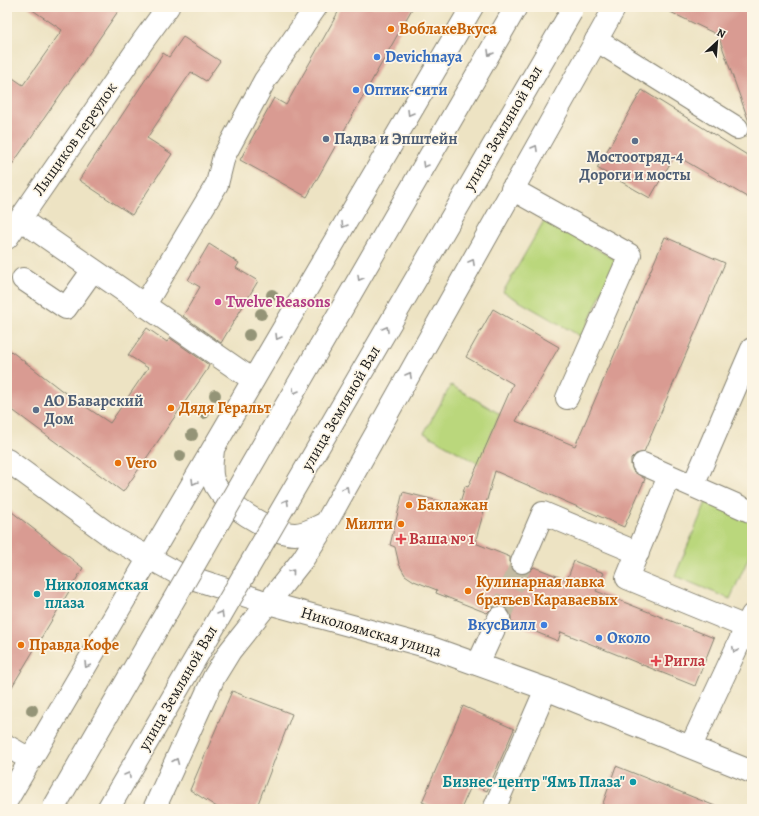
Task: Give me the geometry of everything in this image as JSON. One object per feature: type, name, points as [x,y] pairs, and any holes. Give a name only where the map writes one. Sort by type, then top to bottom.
[{"type":"main road","name":"Лыщиков переулок","points":[[7,238],[168,7]]},
{"type":"main road","points":[[144,306],[217,184],[224,156],[265,80],[316,7]]},
{"type":"main road","points":[[7,800],[472,7]]},
{"type":"main road","points":[[53,809],[516,7]]},
{"type":"main road","name":"улица Земляной Вал","points":[[154,809],[214,677],[230,651],[303,559],[326,523],[615,7]]},
{"type":"main road","name":"улица Земляной Вал","points":[[108,809],[572,9]]},
{"type":"main road","points":[[596,40],[737,128]]},
{"type":"main road","points":[[512,189],[630,255],[567,398]]},
{"type":"main road","points":[[20,219],[253,380]]},
{"type":"main road","points":[[23,279],[66,308],[93,270]]},
{"type":"main road","points":[[693,486],[752,349]]},
{"type":"main road","points":[[214,448],[211,466],[213,481],[226,500],[247,515],[275,530],[294,534],[309,531],[326,523]]},
{"type":"main road","name":"Николоямская улица","points":[[7,460],[106,533],[149,560],[177,573],[268,603],[422,645],[478,664],[691,746],[752,772]]},
{"type":"main road","points":[[643,464],[752,512]]},
{"type":"main road","points":[[669,476],[627,578],[749,621],[691,746]]},
{"type":"main road","points":[[522,562],[543,513],[638,553]]},
{"type":"main road","points":[[478,664],[499,618]]},
{"type":"main road","points":[[494,809],[546,689]]},
{"type":"main road","points":[[7,746],[31,760]]},
{"type":"green space","points":[[545,219],[616,260],[582,337],[503,292]]},
{"type":"green space","points":[[451,385],[500,414],[479,464],[424,433]]},
{"type":"green space","points":[[706,502],[752,522],[752,550],[730,599],[675,576]]},
{"type":"building","points":[[28,7],[121,7],[7,172],[7,74],[23,85],[62,30]]},
{"type":"building","points":[[341,7],[413,7],[307,197],[240,160],[274,98],[286,105]]},
{"type":"building","points":[[660,7],[752,7],[752,121],[749,122],[718,35]]},
{"type":"building","points":[[183,37],[220,61],[206,81],[191,72],[147,138],[172,154],[132,215],[79,180],[163,53],[169,57]]},
{"type":"building","points":[[642,90],[752,158],[752,200],[675,155],[650,198],[597,168]]},
{"type":"building","points":[[665,237],[725,263],[644,452],[636,454],[631,459],[633,471],[645,479],[624,527],[495,471],[475,543],[510,557],[512,569],[517,574],[529,572],[534,567],[567,580],[574,561],[604,573],[596,591],[714,638],[695,686],[561,632],[558,641],[511,622],[509,611],[504,607],[497,606],[492,608],[487,613],[436,593],[437,590],[414,581],[405,575],[399,564],[395,547],[390,545],[403,492],[459,506],[465,486],[468,487],[513,384],[466,357],[493,309],[559,347],[516,421],[575,446]]},
{"type":"building","name":"Twelve Reasons","points":[[209,244],[239,263],[236,268],[258,281],[221,343],[183,316],[200,287],[188,280]]},
{"type":"building","points":[[147,328],[167,342],[170,338],[209,365],[123,492],[7,406],[7,348],[61,390],[110,423],[148,368],[128,355]]},
{"type":"building","name":"Николоямская плаза","points":[[7,508],[83,568],[7,695]]},
{"type":"building","points":[[232,691],[292,714],[256,809],[220,809],[190,790]]},
{"type":"building","points":[[463,706],[514,729],[487,791],[472,784],[461,809],[439,809],[422,802]]},
{"type":"building","name":"Бизнес-центр \"Ямъ Плаза\"","points":[[616,766],[720,808],[720,809],[601,809]]},
{"type":"tunnel","points":[[499,618],[522,562]]},
{"type":"place","name":"ВоблакеВкуса","points":[[391,29]]},
{"type":"place","name":"Devichnaya","points":[[377,57]]},
{"type":"place","name":"Оптик-сити","points":[[356,90]]},
{"type":"place","name":"Падва и Эпштейн","points":[[326,139]]},
{"type":"place","name":"Мостоотряд-4 Дороги и мосты","points":[[635,141]]},
{"type":"place","name":"Twelve Reasons","points":[[218,302]]},
{"type":"place","name":"Дядя Геральт","points":[[171,408]]},
{"type":"place","name":"АО Баварский Дом","points":[[36,410]]},
{"type":"place","name":"Vero","points":[[118,463]]},
{"type":"place","name":"Баклажан","points":[[409,505]]},
{"type":"place","name":"Милти","points":[[401,524]]},
{"type":"place","name":"Ваша № 1","points":[[401,539]]},
{"type":"place","name":"Кулинарная лавка братьев Караваевых","points":[[468,591]]},
{"type":"place","name":"Николоямская плаза","points":[[37,594]]},
{"type":"place","name":"ВкусВилл","points":[[544,625]]},
{"type":"place","name":"Около","points":[[599,638]]},
{"type":"place","name":"Правда Кофе","points":[[21,645]]},
{"type":"place","name":"Ригла","points":[[656,661]]},
{"type":"place","name":"Бизнес-центр \"Ямъ Плаза\"","points":[[633,782]]}]
